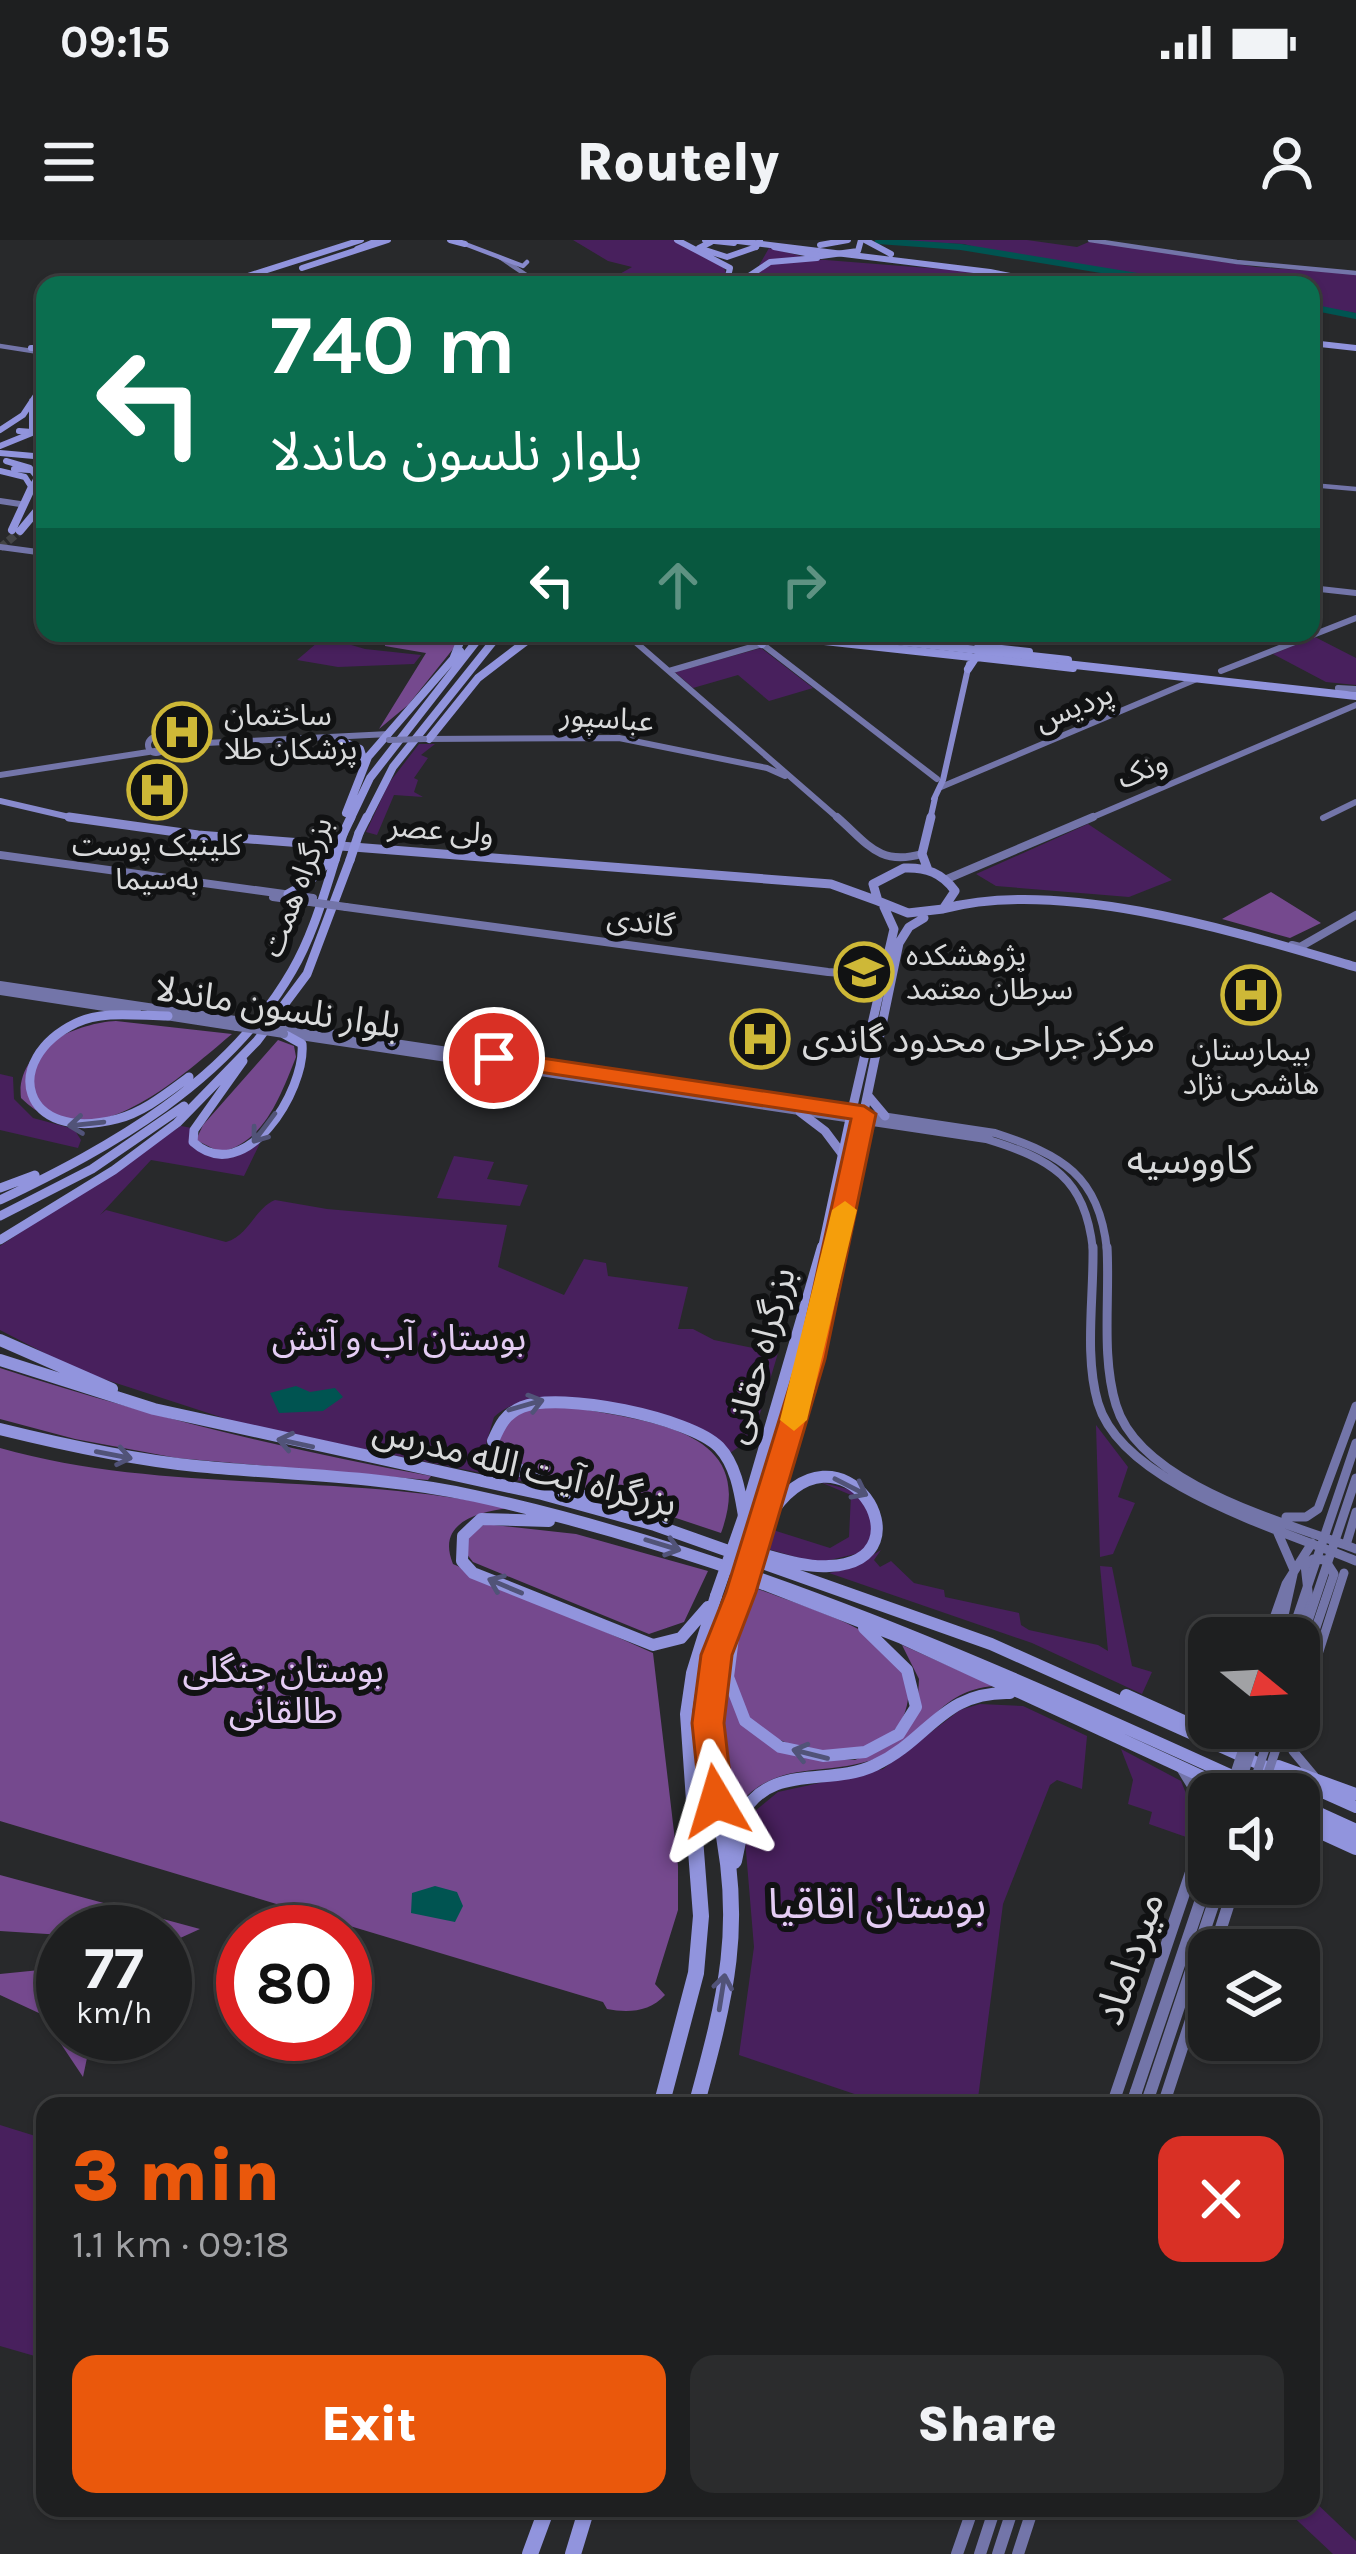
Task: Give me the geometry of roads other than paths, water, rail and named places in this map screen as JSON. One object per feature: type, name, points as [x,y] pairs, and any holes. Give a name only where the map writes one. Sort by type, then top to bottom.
[{"type":"highway","points":[[274,269],[351,240]]},
{"type":"highway","points":[[250,276],[370,240]]},
{"type":"highway","points":[[296,270],[370,240]]},
{"type":"highway","points":[[260,276],[370,240]]},
{"type":"highway","points":[[274,276],[388,240]]},
{"type":"highway","points":[[452,240],[464,242]]},
{"type":"highway","points":[[677,240],[730,268],[735,276]]},
{"type":"highway","points":[[705,240],[806,244],[916,258]]},
{"type":"highway","points":[[730,240],[830,252]]},
{"type":"highway","points":[[806,244],[848,240]]},
{"type":"highway","points":[[763,243],[838,256],[861,249],[863,240],[875,249],[916,258],[1027,276]]},
{"type":"highway","points":[[718,242],[699,248],[724,258],[763,243],[926,260]]},
{"type":"highway","points":[[742,276],[763,243]]},
{"type":"highway","points":[[763,243],[1007,276]]},
{"type":"highway","points":[[748,276],[784,259],[897,261]]},
{"type":"highway","points":[[1320,342],[1356,346]]},
{"type":"highway","points":[[31,348],[36,349]]},
{"type":"highway","points":[[0,432],[20,418],[36,395]]},
{"type":"highway","points":[[1,458],[32,434],[32,401]]},
{"type":"highway","points":[[0,432],[36,432]]},
{"type":"highway","points":[[1,458],[36,460]]},
{"type":"highway","points":[[1,458],[36,460]]},
{"type":"highway","points":[[1,458],[14,469],[36,462]]},
{"type":"highway","points":[[1,458],[35,473],[16,531]]},
{"type":"highway","points":[[16,531],[36,498]]},
{"type":"highway","points":[[16,531],[36,510]]},
{"type":"highway","points":[[16,531],[36,520]]},
{"type":"highway","points":[[454,657],[460,642]]},
{"type":"highway","points":[[348,820],[346,809],[364,764],[470,642]]},
{"type":"highway","name":"بزرگراه همت","points":[[0,1200],[108,1144],[174,1098],[226,1054],[264,1012],[311,932],[348,820],[380,764],[472,642]]},
{"type":"highway","name":"بزرگراه همت","points":[[253,1046],[307,974],[377,790],[493,642]]},
{"type":"highway","points":[[447,700],[489,661],[522,642]]},
{"type":"highway","points":[[426,739],[484,672],[525,642]]},
{"type":"highway","points":[[861,642],[945,649],[974,644],[1028,658],[1199,679],[1356,691]]},
{"type":"highway","points":[[880,642],[894,643]]},
{"type":"highway","points":[[886,642],[1199,679]]},
{"type":"highway","points":[[904,642],[945,649]]},
{"type":"highway","points":[[968,669],[976,657],[1028,658],[1356,691]]},
{"type":"highway","points":[[1067,662],[1179,671]]},
{"type":"highway","points":[[340,741],[360,749],[364,764]]},
{"type":"highway","points":[[286,898],[336,856]]},
{"type":"highway","points":[[16,1075],[33,1050],[75,1023],[104,1017],[168,1016]]},
{"type":"highway","points":[[253,1046],[194,1130],[194,1142],[203,1151],[238,1151],[265,1130],[304,1060],[302,1044],[290,1031]]},
{"type":"highway","points":[[0,1235],[134,1155],[177,1123],[253,1046]]},
{"type":"highway","points":[[19,1102],[42,1119],[64,1126],[115,1120],[147,1106],[226,1054]]},
{"type":"highway","points":[[0,1216],[117,1154],[214,1082]]},
{"type":"highway","name":"بزرگراه حقانی","points":[[663,2097],[698,1954],[701,1916],[686,1714],[692,1673],[818,1269],[843,1156],[860,1118]]},
{"type":"highway","name":"بزرگراه حقانی","points":[[698,2097],[723,1991],[733,1880],[716,1801],[708,1723],[717,1655],[741,1592],[816,1341],[860,1118]]},
{"type":"highway","points":[[0,1189],[108,1144]]},
{"type":"highway","points":[[0,1340],[169,1412]]},
{"type":"highway","name":"بزرگراه آیت الله مدرس","points":[[0,1360],[169,1412],[542,1494],[655,1525],[917,1614],[1356,1807]]},
{"type":"highway","points":[[655,1525],[518,1471],[495,1447],[500,1419],[523,1403],[554,1400],[703,1435],[731,1461],[744,1516]]},
{"type":"highway","name":"بزرگراه آیت الله مدرس","points":[[0,1429],[136,1459],[449,1490],[605,1528],[831,1600],[952,1649],[1226,1773]]},
{"type":"highway","points":[[722,1548],[838,1567],[870,1552],[880,1522],[868,1494],[841,1479],[821,1477],[790,1487],[760,1528]]},
{"type":"highway","points":[[605,1528],[491,1517],[468,1529],[460,1552],[472,1573],[644,1643],[681,1638],[716,1596]]},
{"type":"highway","points":[[704,1558],[902,1638],[1193,1773]]},
{"type":"highway","points":[[741,1592],[728,1662],[733,1695],[756,1728],[801,1754],[830,1759],[865,1755],[901,1733],[913,1715],[917,1692],[909,1668],[831,1600]]},
{"type":"highway","points":[[917,1614],[964,1624],[1188,1722]]},
{"type":"highway","points":[[733,1880],[739,1821],[750,1801],[769,1786],[860,1773],[901,1752],[967,1694],[1000,1691],[1049,1706]]},
{"type":"highway","points":[[1243,1749],[1303,1773]]},
{"type":"highway","points":[[1320,1779],[1356,1794]]},
{"type":"highway","points":[[1320,1816],[1356,1832]]},
{"type":"highway","points":[[1320,1831],[1356,1847]]},
{"type":"highway","points":[[530,2554],[544,2517]]},
{"type":"highway","points":[[573,2554],[584,2517]]},
{"type":"main road","points":[[1090,240],[1356,272]]},
{"type":"main road","points":[[1100,240],[1317,269]]},
{"type":"main road","points":[[464,242],[524,266]]},
{"type":"main road","points":[[464,242],[524,266],[533,276]]},
{"type":"main road","points":[[0,345],[31,348]]},
{"type":"main road","points":[[0,345],[36,350]]},
{"type":"main road","points":[[1320,487],[1356,490]]},
{"type":"main road","points":[[0,548],[36,552]]},
{"type":"main road","points":[[1320,591],[1356,595]]},
{"type":"main road","points":[[1320,632],[1356,618]]},
{"type":"main road","points":[[635,642],[882,862],[884,873],[928,870],[947,879],[955,895],[938,911]]},
{"type":"main road","points":[[1221,671],[1295,642]]},
{"type":"main road","points":[[669,671],[762,644],[939,783]]},
{"type":"main road","points":[[939,783],[974,644]]},
{"type":"main road","name":"پردیس","points":[[939,783],[1199,679]]},
{"type":"main road","name":"ونک","points":[[947,879],[1356,705]]},
{"type":"main road","points":[[134,753],[145,746],[388,738]]},
{"type":"main road","points":[[310,741],[388,738]]},
{"type":"main road","name":"عباسپور","points":[[388,738],[619,738],[786,775]]},
{"type":"main road","points":[[145,746],[161,747]]},
{"type":"main road","points":[[0,776],[161,747]]},
{"type":"main road","points":[[728,760],[766,755]]},
{"type":"main road","points":[[757,766],[766,755]]},
{"type":"main road","points":[[928,870],[922,854],[945,756]]},
{"type":"main road","points":[[945,768],[965,774]]},
{"type":"main road","points":[[786,775],[891,860],[922,854]]},
{"type":"main road","name":"ولی عصر","points":[[0,801],[70,818],[152,829],[831,884],[905,914],[938,911]]},
{"type":"main road","points":[[1323,818],[1356,802]]},
{"type":"main road","name":"گاندی","points":[[0,857],[828,972],[874,975],[884,970]]},
{"type":"main road","name":"بزرگراه حقانی","points":[[860,1118],[894,929],[872,887],[884,873]]},
{"type":"main road","points":[[938,911],[993,897],[1111,905],[1356,967]]},
{"type":"main road","name":"بزرگراه حقانی","points":[[860,1118],[899,943],[911,926],[938,911]]},
{"type":"main road","points":[[1276,944],[1307,943],[1356,915]]},
{"type":"main road","points":[[828,972],[863,978],[880,987]]},
{"type":"main road","name":"بلوار نلسون ماندلا","points":[[0,988],[239,1024]]},
{"type":"main road","name":"بلوار نلسون ماندلا","points":[[0,988],[1010,1144],[1043,1158],[1073,1182],[1090,1216],[1093,1373],[1096,1400],[1108,1427],[1140,1463],[1167,1481],[1276,1529],[1306,1537]]},
{"type":"main road","name":"بلوار نلسون ماندلا","points":[[290,1031],[800,1112],[885,1116],[1027,1141],[1081,1174],[1105,1219],[1110,1380],[1126,1429],[1174,1472],[1272,1516],[1347,1570]]},
{"type":"main road","points":[[868,1094],[885,1116]]},
{"type":"main road","points":[[800,1112],[825,1131],[843,1156]]},
{"type":"main road","points":[[1272,1516],[1310,1515],[1318,1509],[1356,1406]]},
{"type":"main road","points":[[1300,1617],[1356,1443]]},
{"type":"main road","points":[[1309,1617],[1356,1478]]},
{"type":"main road","points":[[1276,1617],[1306,1537],[1351,1547],[1356,1509],[1336,1506],[1327,1491]]},
{"type":"main road","points":[[1276,1529],[1289,1547],[1294,1568],[1294,1590],[1286,1617]]},
{"type":"main road","points":[[1302,1617],[1309,1600],[1305,1565],[1313,1559],[1325,1560],[1334,1569],[1347,1570]]},
{"type":"main road","points":[[1320,1631],[1347,1570]]},
{"type":"main road","points":[[1320,1651],[1347,1570]]},
{"type":"main road","points":[[1292,1749],[1311,1773]]},
{"type":"main road","name":"میرداماد","points":[[1177,1765],[1188,1782]]},
{"type":"main road","name":"میرداماد","points":[[1115,2097],[1188,1886]]},
{"type":"main road","points":[[1141,2097],[1200,1905]]},
{"type":"main road","points":[[1141,2097],[1212,1905]]},
{"type":"main road","points":[[1177,1918],[1188,1937]]},
{"type":"main road","points":[[1160,1968],[1182,1958],[1188,1960]]},
{"type":"main road","name":"میرداماد","points":[[1166,2097],[1188,2029]]},
{"type":"main road","points":[[957,2554],[970,2517]]},
{"type":"main road","points":[[980,2554],[992,2517]]},
{"type":"main road","points":[[1000,2554],[1010,2517]]},
{"type":"main road","points":[[1018,2554],[1030,2517]]},
{"type":"water","points":[[296,1386],[310,1392],[335,1388],[343,1397],[323,1411],[279,1413],[270,1393]]},
{"type":"water","points":[[435,1886],[457,1892],[463,1906],[455,1922],[411,1913],[412,1893]]},
{"type":"waterway","points":[[878,241],[961,247],[1137,276]]},
{"type":"waterway","points":[[1320,309],[1356,316]]},
{"type":"tunnel","points":[[0,548],[20,531]]},
{"type":"place","name":"ساختمان پزشکان طلا","points":[[182,732]]},
{"type":"place","name":"کلینیک پوست به‌سیما","points":[[157,790]]},
{"type":"place","name":"پژوهشکده سرطان معتمد","points":[[864,972]]},
{"type":"place","name":"بیمارستان هاشمی نژاد","points":[[1251,995]]},
{"type":"place","name":"مرکز جراحی محدود گاندی","points":[[760,1039]]},
{"type":"district","name":"کاووسیه","points":[[1190,1159]]},
{"type":"park label","name":"بوستان آب و آتش","points":[[399,1337]]},
{"type":"park label","name":"بوستان جنگلی طالقانی","points":[[283,1690]]},
{"type":"park label","name":"بوستان اقاقیا","points":[[877,1903]]}]
